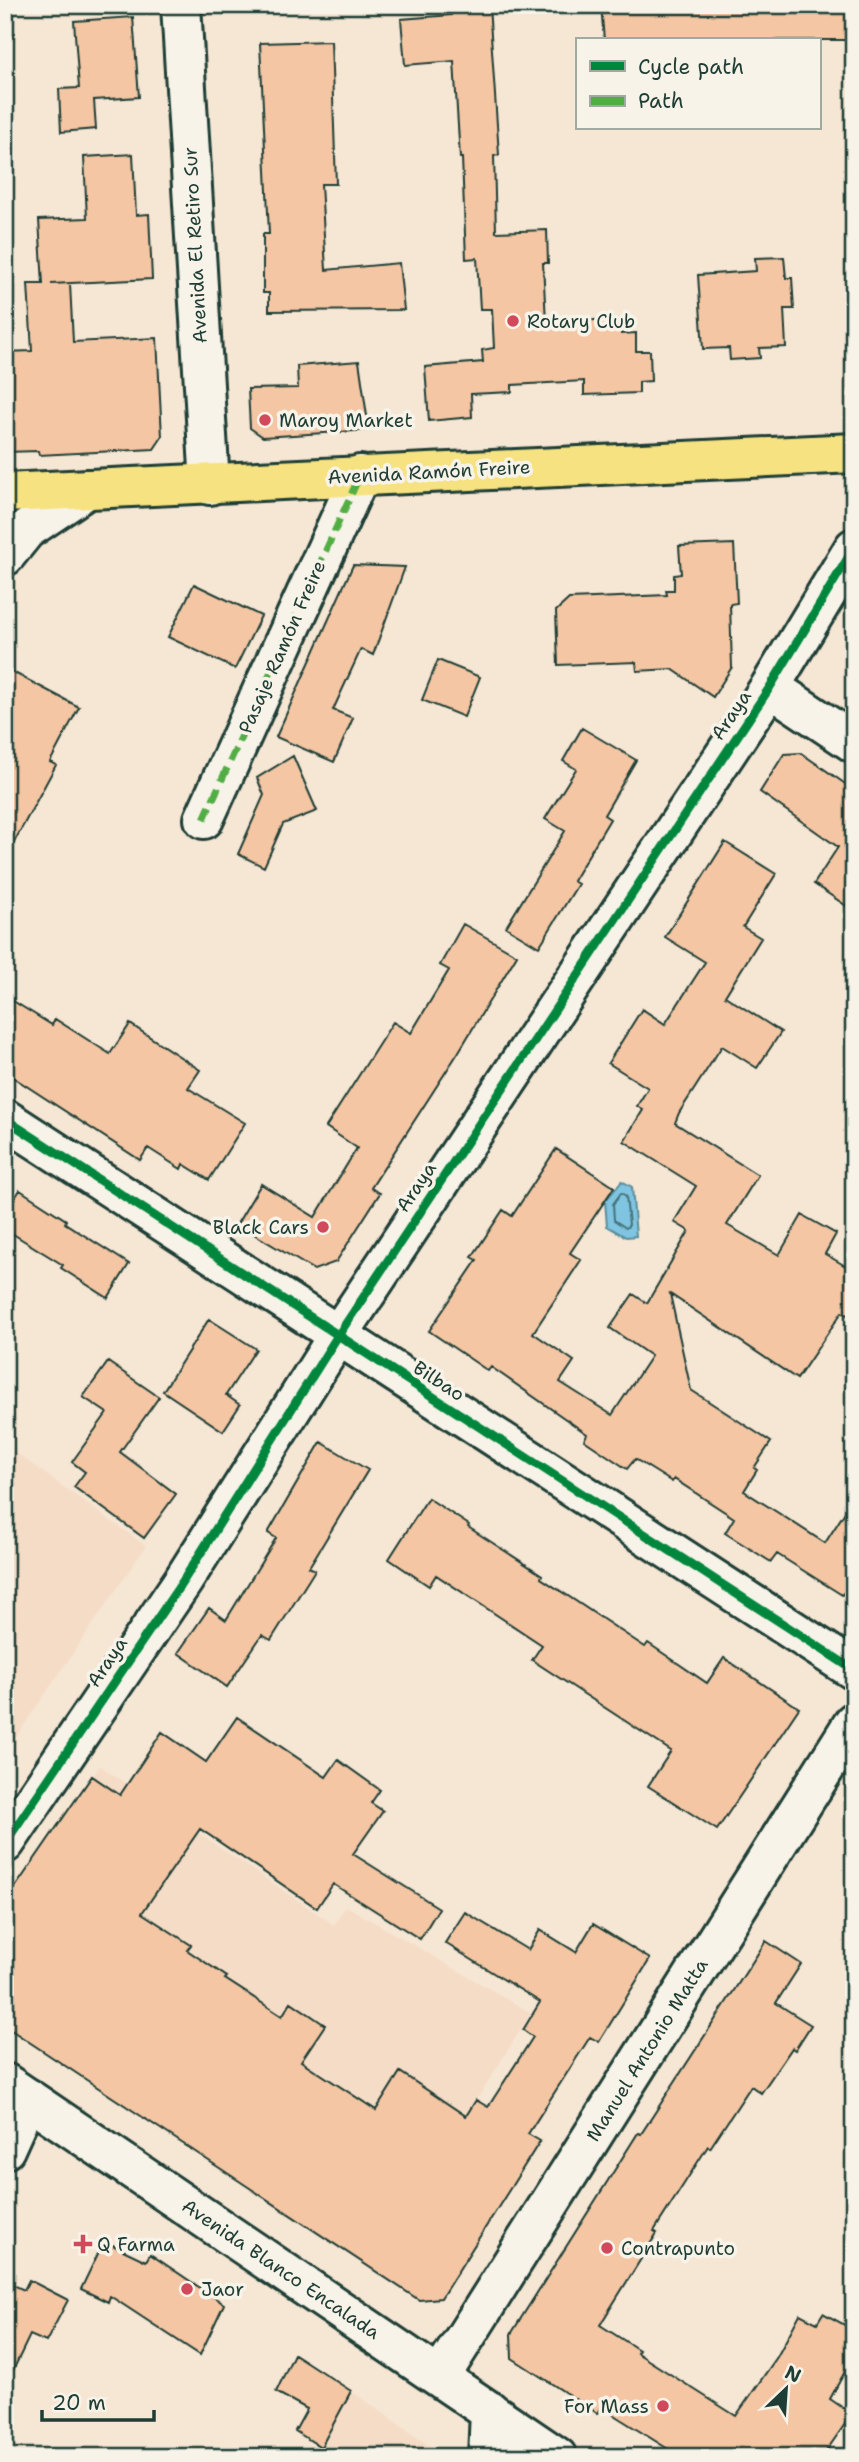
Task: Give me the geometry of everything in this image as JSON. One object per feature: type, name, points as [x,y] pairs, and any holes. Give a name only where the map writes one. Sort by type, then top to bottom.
[{"type":"main road","name":"Avenida Ramón Freire","points":[[5,493],[854,453]]},
{"type":"street","name":"Avenida El Retiro Sur","points":[[181,5],[210,485]]},
{"type":"street","name":"Pasaje Ramón Freire","points":[[204,820],[360,475]]},
{"type":"street","points":[[5,556],[26,530],[87,489]]},
{"type":"street","name":"Araya","points":[[5,1843],[183,1581],[337,1337],[770,687],[854,548]]},
{"type":"street","points":[[770,687],[854,743]]},
{"type":"street","name":"Bilbao","points":[[5,1119],[337,1337],[854,1670]]},
{"type":"street","name":"Manuel Antonio Matta","points":[[440,2376],[854,1722]]},
{"type":"street","points":[[5,2149],[17,2090]]},
{"type":"street","name":"Avenida Blanco Encalada","points":[[17,2090],[557,2457]]},
{"type":"street","points":[[488,2457],[490,2411]]},
{"type":"shaded area","points":[[5,1445],[146,1546],[5,1753]]},
{"type":"shaded area","points":[[100,1766],[334,1925],[346,1906],[531,2013],[477,2099],[540,2141],[441,2298],[419,2300],[5,2026],[59,1826]]},
{"type":"shaded area","points":[[351,2391],[435,2450],[445,2457],[316,2457]]},
{"type":"water","points":[[622,1181],[632,1187],[636,1236],[626,1237],[607,1226],[605,1201]]},
{"type":"building","points":[[450,5],[489,5],[499,155],[494,156],[496,232],[547,230],[548,263],[543,263],[546,322],[620,319],[621,334],[636,333],[636,351],[650,351],[651,381],[639,382],[639,393],[584,395],[584,381],[512,385],[512,392],[471,394],[472,417],[429,421],[425,367],[483,362],[482,350],[494,348],[492,309],[480,309],[477,258],[466,259],[462,158],[454,61],[405,65],[401,19],[451,15]]},
{"type":"building","points":[[601,5],[854,5],[854,40],[604,38]]},
{"type":"building","points":[[133,17],[139,97],[94,100],[96,129],[61,132],[59,89],[79,88],[74,21]]},
{"type":"building","points":[[331,41],[336,184],[321,184],[326,270],[399,263],[404,310],[269,311],[269,293],[263,293],[263,234],[269,234],[260,43]]},
{"type":"building","points":[[133,154],[136,215],[149,214],[152,279],[51,284],[70,284],[73,342],[157,338],[162,437],[154,449],[39,455],[38,451],[5,452],[5,352],[32,351],[28,284],[43,284],[39,220],[87,218],[84,157]]},
{"type":"building","points":[[784,257],[786,278],[792,278],[794,309],[784,309],[786,347],[759,348],[760,358],[730,360],[729,348],[703,349],[698,275],[756,271],[755,258]]},
{"type":"building","points":[[359,361],[369,430],[263,437],[250,428],[248,389],[298,388],[297,366]]},
{"type":"building","points":[[734,544],[737,603],[730,604],[732,667],[713,697],[672,669],[637,671],[636,662],[558,665],[556,611],[569,599],[667,595],[666,590],[674,590],[674,575],[681,574],[679,546]]},
{"type":"building","points":[[353,565],[405,567],[373,655],[361,649],[333,710],[353,718],[334,762],[276,737]]},
{"type":"building","points":[[194,584],[261,616],[235,669],[168,637]]},
{"type":"building","points":[[438,660],[480,677],[464,717],[422,700]]},
{"type":"building","points":[[5,668],[79,707],[50,762],[56,765],[5,859]]},
{"type":"building","points":[[582,728],[636,760],[604,815],[610,819],[573,881],[578,884],[539,947],[506,927],[565,831],[545,819],[576,769],[563,761]]},
{"type":"building","points":[[801,753],[854,790],[854,911],[814,884],[838,847],[760,792],[784,754]]},
{"type":"building","points":[[293,756],[317,811],[283,824],[264,867],[238,854],[264,795],[257,778]]},
{"type":"building","points":[[725,842],[776,874],[743,927],[761,938],[725,996],[781,1032],[757,1068],[722,1046],[675,1123],[758,1175],[727,1225],[779,1255],[802,1215],[836,1234],[825,1254],[854,1271],[854,1319],[842,1312],[797,1379],[670,1294],[691,1390],[771,1442],[754,1468],[757,1470],[744,1491],[825,1543],[854,1498],[854,1578],[842,1595],[777,1554],[771,1562],[725,1533],[734,1518],[674,1479],[672,1482],[635,1459],[627,1469],[584,1440],[587,1434],[491,1367],[488,1371],[429,1331],[477,1260],[472,1257],[503,1210],[512,1216],[556,1149],[614,1187],[570,1253],[581,1260],[533,1333],[574,1361],[560,1382],[612,1415],[651,1356],[610,1328],[633,1294],[647,1303],[689,1231],[674,1222],[696,1186],[624,1141],[643,1110],[637,1106],[648,1088],[608,1063],[642,1009],[665,1024],[705,962],[665,937]]},
{"type":"building","points":[[463,924],[517,955],[371,1188],[380,1193],[336,1262],[314,1270],[237,1224],[261,1184],[315,1217],[357,1148],[326,1127],[393,1022],[411,1033],[449,970],[440,965]]},
{"type":"building","points":[[5,996],[52,1025],[55,1019],[110,1054],[130,1024],[200,1070],[188,1088],[245,1123],[209,1180],[183,1164],[181,1169],[148,1148],[140,1160],[5,1072]]},
{"type":"building","points":[[20,1190],[129,1264],[108,1298],[61,1268],[63,1265],[5,1229],[5,1213]]},
{"type":"building","points":[[209,1319],[256,1349],[226,1395],[240,1405],[223,1431],[163,1391]]},
{"type":"building","points":[[108,1362],[159,1397],[120,1452],[176,1494],[144,1538],[74,1487],[85,1472],[72,1462],[107,1413],[83,1397]]},
{"type":"building","points":[[321,1442],[368,1470],[309,1567],[315,1570],[271,1640],[262,1635],[227,1687],[178,1653],[209,1608],[226,1620],[276,1538],[268,1533]]},
{"type":"building","points":[[428,1498],[645,1647],[648,1643],[707,1683],[724,1658],[799,1708],[717,1830],[648,1786],[671,1751],[532,1660],[542,1645],[436,1575],[429,1586],[389,1559]]},
{"type":"building","points":[[237,1717],[326,1777],[338,1760],[380,1790],[371,1803],[383,1811],[353,1854],[439,1908],[420,1939],[333,1884],[317,1908],[200,1829],[142,1913],[191,1945],[187,1950],[227,1977],[225,1979],[282,2016],[291,2002],[325,2025],[301,2061],[376,2110],[400,2072],[466,2116],[476,2100],[488,2107],[533,2037],[523,2030],[540,2002],[445,1943],[465,1912],[528,1950],[540,1930],[576,1952],[593,1924],[650,1959],[599,2042],[590,2037],[528,2134],[540,2141],[441,2298],[419,2300],[5,2026],[5,1902],[92,1776],[120,1795],[162,1732],[206,1762]]},
{"type":"building","points":[[766,1941],[801,1964],[776,2003],[811,2025],[761,2093],[751,2086],[710,2148],[708,2146],[654,2231],[657,2233],[600,2325],[639,2350],[637,2353],[736,2416],[777,2357],[800,2314],[817,2323],[823,2313],[854,2330],[854,2355],[830,2399],[852,2414],[822,2457],[681,2457],[601,2407],[597,2413],[512,2358],[511,2334],[638,2133],[641,2134]]},
{"type":"building","points":[[104,2241],[146,2261],[150,2254],[224,2304],[200,2355],[110,2296],[108,2302],[81,2289]]},
{"type":"building","points":[[29,2280],[68,2300],[46,2342],[30,2335],[5,2387],[5,2281],[24,2290]]},
{"type":"building","points":[[294,2354],[351,2391],[321,2447],[295,2431],[307,2409],[276,2392]]},
{"type":"marked path","points":[[204,819],[360,475]]},
{"type":"cycle path","points":[[5,1843],[183,1581],[337,1337],[770,687],[854,548]]},
{"type":"cycle path","points":[[5,1119],[854,1670]]},
{"type":"place","name":"Rotary Club","points":[[513,321]]},
{"type":"place","name":"Maroy Market","points":[[265,420]]},
{"type":"place","name":"Black Cars","points":[[323,1227]]},
{"type":"place","name":"Q Farma","points":[[83,2244]]},
{"type":"place","name":"Contrapunto","points":[[607,2248]]},
{"type":"place","name":"Jaor","points":[[187,2289]]},
{"type":"place","name":"For Mass","points":[[663,2406]]}]
